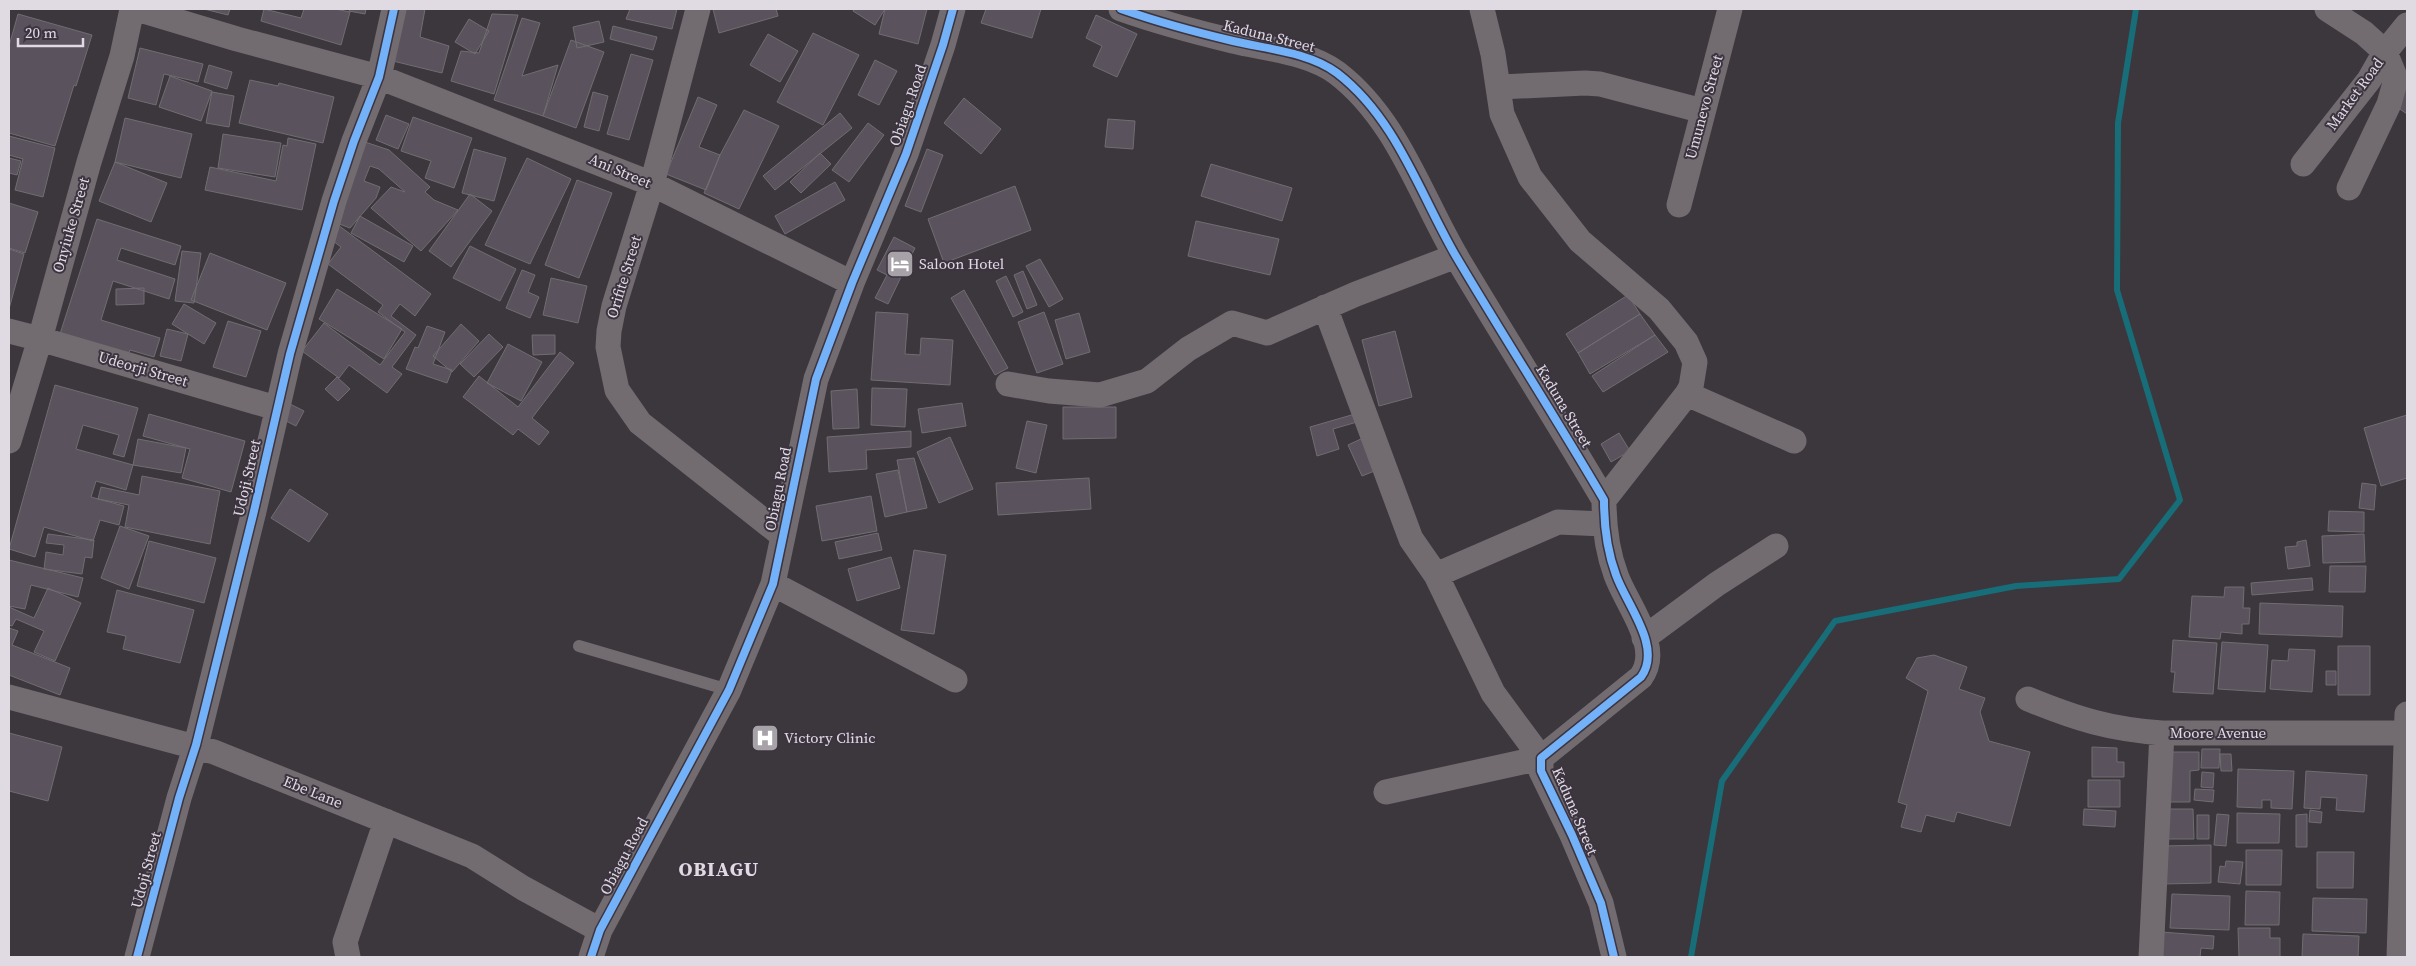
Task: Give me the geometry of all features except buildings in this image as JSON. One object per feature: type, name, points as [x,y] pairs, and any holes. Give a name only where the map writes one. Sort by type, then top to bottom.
[{"type":"street","name":"Onyiuke Street","points":[[9,441],[40,338],[86,170],[122,56],[132,9]]},
{"type":"street","name":"Ani Street","points":[[137,9],[246,42],[379,76],[652,184],[852,283]]},
{"type":"street","name":"Udoji Street","points":[[137,957],[179,798],[196,745],[254,511],[276,408],[290,354],[334,201],[354,141],[379,76],[394,9]]},
{"type":"street","name":"Orifite Street","points":[[698,9],[652,184],[609,331],[608,347],[617,390],[640,423],[783,536]]},
{"type":"street","name":"Obiagu Road","points":[[591,957],[600,930],[729,690],[773,584],[799,451],[816,379],[852,283],[906,154],[943,45],[953,9]]},
{"type":"street","name":"Kaduna Street","points":[[1121,9],[1171,26],[1284,52],[1315,62],[1336,72],[1357,92],[1390,133],[1419,182],[1456,256],[1604,512],[1616,576],[1630,600],[1644,638],[1648,654],[1647,669],[1641,678],[1541,758],[1541,771],[1572,835],[1601,903],[1614,957]]},
{"type":"street","points":[[1436,575],[1558,522],[1604,512],[1687,394],[1691,387],[1694,362],[1686,342],[1659,309],[1580,241],[1536,184],[1502,114],[1500,87],[1482,9]]},
{"type":"street","name":"Umunevo Street","points":[[1679,204],[1730,9]]},
{"type":"street","points":[[2327,9],[2364,33],[2385,52],[2396,79],[2394,92],[2349,188]]},
{"type":"street","name":"Market Road","points":[[2303,164],[2369,80],[2385,52],[2407,25]]},
{"type":"street","points":[[1500,87],[1600,84],[1703,110]]},
{"type":"street","points":[[1008,384],[1049,391],[1100,395],[1147,381],[1188,349],[1232,324],[1267,333],[1326,307],[1456,256]]},
{"type":"street","points":[[1326,307],[1411,539],[1436,575],[1493,693],[1541,758],[1386,792]]},
{"type":"street","name":"Udeorji Street","points":[[9,331],[40,338],[276,408]]},
{"type":"street","points":[[1687,394],[1794,440]]},
{"type":"street","points":[[1644,638],[1717,584],[1776,546]]},
{"type":"street","points":[[773,584],[955,680]]},
{"type":"street","name":"Ebe Lane","points":[[9,698],[196,745],[472,856],[522,888],[600,930]]},
{"type":"street","points":[[2028,699],[2081,720],[2126,731],[2162,733]]},
{"type":"street","points":[[2399,957],[2407,727]]},
{"type":"street","name":"Moore Avenue","points":[[2151,957],[2162,733],[2407,727]]},
{"type":"street","points":[[348,957],[345,942],[386,821]]},
{"type":"lane","points":[[579,646],[729,690]]},
{"type":"waterway","points":[[1691,957],[1722,781],[1835,621],[2016,586],[2119,579],[2180,500],[2117,290],[2118,123],[2136,9]]},
{"type":"cycle path","points":[[137,957],[179,798],[196,745],[254,511],[290,354],[334,201],[354,141],[379,77],[394,9]]},
{"type":"cycle path","points":[[591,957],[600,930],[729,690],[773,584],[816,379],[852,283],[906,154],[943,45],[953,9]]},
{"type":"cycle path","points":[[1121,9],[1191,30],[1314,60],[1337,73],[1358,92],[1376,112],[1392,135],[1457,258],[1604,500],[1605,528],[1610,557],[1616,575],[1645,639],[1648,652],[1647,665],[1641,677],[1541,758],[1541,771],[1572,835],[1601,903],[1614,957]]},
{"type":"place","name":"Saloon Hotel","points":[[900,264]]},
{"type":"place","name":"Victory Clinic","points":[[765,738]]},
{"type":"district","name":"OBIAGU","points":[[719,869]]}]
